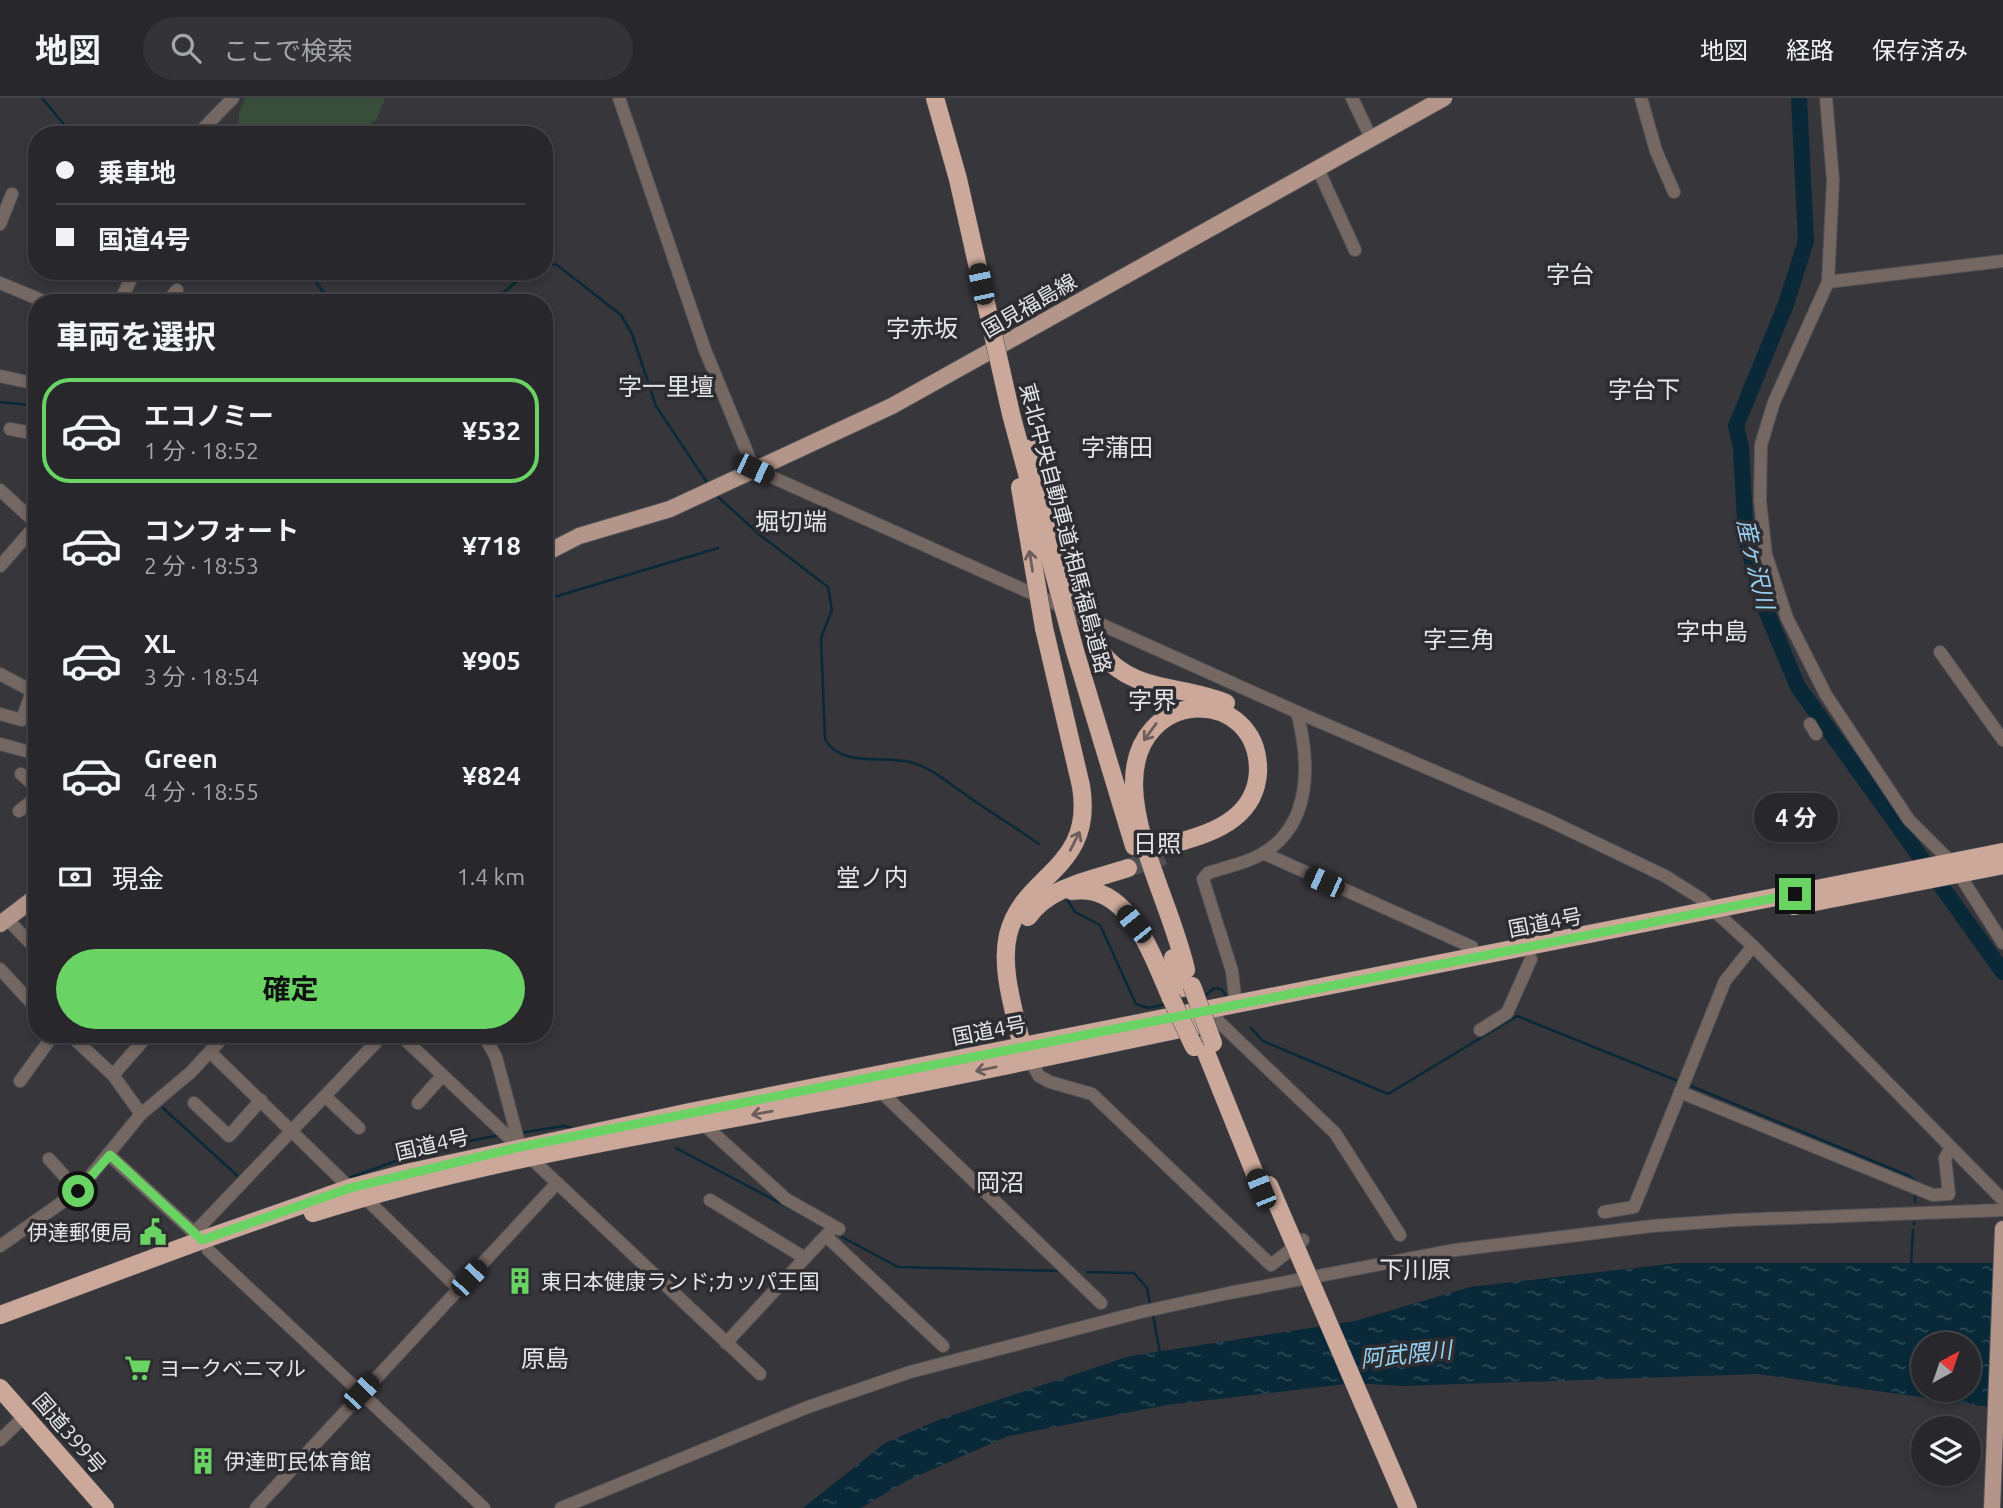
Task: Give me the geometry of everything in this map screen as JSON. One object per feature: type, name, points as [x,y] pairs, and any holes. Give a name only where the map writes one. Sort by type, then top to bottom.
[{"type":"highway","name":"東北中央自動車道;相馬福島道路","points":[[935,98],[958,178],[1017,418],[1087,651],[1135,847],[1183,985]]},
{"type":"highway","name":"東北中央自動車道;相馬福島道路","points":[[943,98],[970,188],[1017,418]]},
{"type":"highway","points":[[1017,418],[1034,583],[1081,786],[1083,810],[1081,831],[1071,850],[1015,917],[1007,946],[1007,971],[1028,1051]]},
{"type":"highway","points":[[1017,418],[1074,585],[1087,651],[1134,680],[1230,705],[1250,720],[1265,749],[1267,783],[1250,816],[1228,833],[1162,852],[1226,824],[1243,810],[1253,795],[1258,779],[1255,747],[1244,728],[1219,712],[1195,708],[1170,713],[1146,737],[1135,766],[1136,805],[1183,985],[1203,1045],[1252,1169],[1265,1187],[1399,1508]]},
{"type":"highway","name":"国道4号","points":[[1953,869],[2003,852]]},
{"type":"highway","points":[[1028,1051],[1018,948],[1026,920],[1039,904],[1055,894],[1126,863],[1059,881],[1033,894]]},
{"type":"highway","name":"国道4号","points":[[0,1315],[201,1241],[357,1192],[525,1152],[1028,1051],[1531,959],[1913,876],[2003,865]]},
{"type":"highway","points":[[1055,894],[1080,889],[1115,902],[1183,985]]},
{"type":"highway","name":"国道4号","points":[[1216,1015],[1236,1006],[1474,959],[1720,916]]},
{"type":"highway","points":[[1203,1045],[1408,1508]]},
{"type":"highway","name":"国道4号","points":[[697,1118],[880,1091],[1028,1051]]},
{"type":"highway","name":"国道4号","points":[[0,1327],[201,1241]]},
{"type":"highway","name":"国道399号","points":[[0,1388],[105,1508]]},
{"type":"main road","name":"国見福島線","points":[[553,549],[579,536],[670,509],[892,406],[1444,98]]},
{"type":"main road","points":[[3,921],[28,903]]},
{"type":"main road","points":[[1992,1508],[2003,1229]]},
{"type":"street","points":[[206,126],[233,98]]},
{"type":"street","points":[[620,98],[705,350],[754,469],[1297,712],[1559,825],[1665,876],[1720,916],[1753,946],[2003,1200]]},
{"type":"street","points":[[1352,98],[1373,140]]},
{"type":"street","points":[[1641,98],[1656,151],[1674,191]]},
{"type":"street","points":[[1826,98],[1833,180],[1828,282],[1774,402],[1760,445],[1760,501],[1766,555],[1787,618],[1826,695],[1909,820],[1953,869],[2003,943]]},
{"type":"street","points":[[1318,169],[1355,250]]},
{"type":"street","points":[[0,225],[12,194]]},
{"type":"street","points":[[1828,282],[2003,261]]},
{"type":"street","points":[[0,283],[28,295]]},
{"type":"street","points":[[174,294],[177,290]]},
{"type":"street","points":[[0,376],[28,382]]},
{"type":"street","points":[[10,429],[28,433]]},
{"type":"street","points":[[0,490],[28,516]]},
{"type":"street","points":[[2,560],[28,533]]},
{"type":"street","points":[[1940,653],[2003,740]]},
{"type":"street","points":[[0,674],[28,689]]},
{"type":"street","points":[[0,714],[22,720],[28,706]]},
{"type":"street","points":[[1236,1006],[1232,971],[1203,879],[1208,873],[1263,853],[1289,826],[1304,790],[1306,746],[1297,712]]},
{"type":"street","points":[[0,744],[28,752]]},
{"type":"street","points":[[20,774],[28,781]]},
{"type":"street","points":[[19,811],[28,804]]},
{"type":"street","points":[[1263,853],[1472,947],[1474,959]]},
{"type":"street","points":[[3,921],[28,942]]},
{"type":"street","points":[[1604,1212],[1634,1207],[1725,981],[1753,946]]},
{"type":"street","points":[[1480,1030],[1507,1013],[1531,959]]},
{"type":"street","points":[[0,969],[28,1000]]},
{"type":"street","points":[[1216,1015],[1335,1133],[1400,1235]]},
{"type":"street","points":[[20,1081],[47,1043]]},
{"type":"street","points":[[79,1043],[113,1075],[141,1114]]},
{"type":"street","points":[[113,1075],[141,1043]]},
{"type":"street","points":[[0,1246],[78,1191],[141,1114],[218,1043]]},
{"type":"street","points":[[201,1241],[294,1130],[376,1043]]},
{"type":"street","points":[[408,1043],[760,1374]]},
{"type":"street","points":[[488,1043],[496,1057],[525,1152]]},
{"type":"street","points":[[1028,1051],[1039,1076],[1049,1082],[1091,1094],[1271,1265],[1303,1240]]},
{"type":"street","points":[[210,1052],[459,1289]]},
{"type":"street","points":[[418,1103],[442,1076]]},
{"type":"street","points":[[880,1091],[1101,1303]]},
{"type":"street","points":[[1680,1092],[1933,1195],[1949,1194],[1945,1158],[1951,1148]]},
{"type":"street","points":[[326,1097],[359,1128]]},
{"type":"street","points":[[194,1103],[229,1136],[261,1101]]},
{"type":"street","points":[[697,1118],[786,1199],[833,1231],[943,1346]]},
{"type":"street","points":[[110,1155],[484,1508]]},
{"type":"street","points":[[49,1159],[78,1191]]},
{"type":"street","points":[[256,1508],[557,1183]]},
{"type":"street","points":[[710,1200],[805,1258]]},
{"type":"street","points":[[561,1508],[808,1407],[934,1366],[1147,1311],[1332,1273],[1539,1239],[1735,1220],[2003,1210]]},
{"type":"street","points":[[726,1343],[833,1231]]},
{"type":"street","points":[[0,1440],[24,1416]]},
{"type":"green space","points":[[245,98],[384,98],[376,120],[366,126],[238,126],[239,113]]},
{"type":"water","name":"阿武隈川","points":[[1677,1263],[2003,1263],[2003,1409],[1954,1402],[1981,1402],[1981,1332],[1911,1332],[1911,1396],[1758,1374],[1402,1386],[1354,1383],[1167,1405],[1008,1436],[906,1481],[861,1508],[803,1508],[885,1443],[941,1419],[1130,1356],[1355,1321],[1470,1287]]},
{"type":"waterway","points":[[42,98],[65,126]]},
{"type":"waterway","name":"産ヶ沢川","points":[[1799,98],[1806,241],[1786,304],[1736,426],[1741,447],[1746,540],[1767,613],[1798,687],[2003,972]]},
{"type":"waterway","points":[[553,264],[621,315],[632,334],[656,406],[708,484]]},
{"type":"waterway","points":[[314,280],[325,294]]},
{"type":"waterway","points":[[502,294],[518,280]]},
{"type":"waterway","points":[[0,402],[28,405]]},
{"type":"waterway","points":[[716,495],[760,535],[828,587],[832,610],[821,638],[825,739],[832,748],[852,757],[899,760],[925,768],[1039,844]]},
{"type":"waterway","points":[[553,597],[718,548]]},
{"type":"waterway","points":[[1068,901],[1075,912],[1100,925],[1136,1004],[1148,1008],[1167,1004]]},
{"type":"waterway","points":[[1205,996],[1214,988],[1221,989],[1226,995]]},
{"type":"waterway","points":[[1251,1028],[1263,1041],[1388,1094],[1517,1016],[1678,1081]]},
{"type":"waterway","points":[[1691,1086],[1909,1176],[1916,1182]]},
{"type":"waterway","points":[[163,1108],[241,1179]]},
{"type":"waterway","points":[[520,1133],[564,1126],[572,1128]]},
{"type":"waterway","points":[[346,1179],[429,1149],[500,1135]]},
{"type":"waterway","points":[[676,1148],[812,1220]]},
{"type":"waterway","points":[[1915,1192],[1915,1202]]},
{"type":"waterway","points":[[1911,1265],[1913,1230]]},
{"type":"waterway","points":[[842,1237],[898,1267],[1062,1271]]},
{"type":"waterway","points":[[1087,1272],[1134,1273],[1147,1288],[1150,1305]]},
{"type":"waterway","points":[[1153,1315],[1160,1353]]},
{"type":"tunnel","points":[[1128,868],[1164,856]]},
{"type":"place","name":"伊達郵便局","points":[[153,1232]]},
{"type":"place","name":"東日本健康ランド;カッパ王国","points":[[520,1281]]},
{"type":"place","name":"ヨークベニマル","points":[[138,1368]]},
{"type":"place","name":"伊達町民体育館","points":[[203,1461]]},
{"type":"district","name":"字台","points":[[1570,274]]},
{"type":"district","name":"字赤坂","points":[[922,328]]},
{"type":"district","name":"字一里壇","points":[[666,386]]},
{"type":"district","name":"字台下","points":[[1644,389]]},
{"type":"district","name":"字蒲田","points":[[1117,447]]},
{"type":"district","name":"堀切端","points":[[791,521]]},
{"type":"district","name":"字中島","points":[[1712,631]]},
{"type":"district","name":"字三角","points":[[1459,639]]},
{"type":"district","name":"字界","points":[[1152,700]]},
{"type":"district","name":"日照","points":[[1157,843]]},
{"type":"district","name":"堂ノ内","points":[[872,877]]},
{"type":"district","name":"岡沼","points":[[1000,1182]]},
{"type":"district","name":"下川原","points":[[1415,1269]]},
{"type":"district","name":"原島","points":[[545,1358]]},
{"type":"route","points":[[78,1191],[110,1155],[202,1240],[350,1188],[406,1172],[520,1147],[1795,894]]}]
